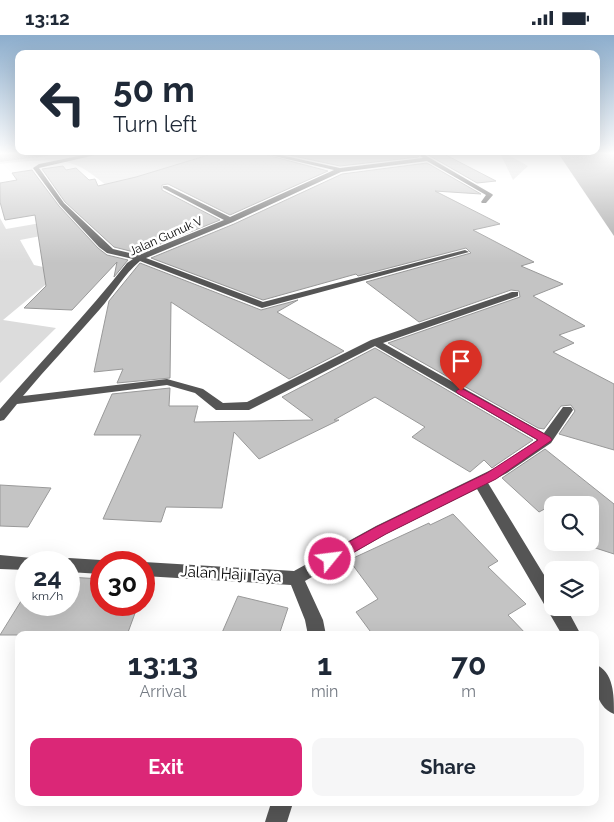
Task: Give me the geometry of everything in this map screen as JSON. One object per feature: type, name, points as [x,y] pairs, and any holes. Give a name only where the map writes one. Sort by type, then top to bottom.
[{"type":"street","points":[[52,190],[62,204],[110,251],[139,258],[262,305],[465,252]]},
{"type":"street","points":[[170,190],[230,221]]},
{"type":"street","name":"Jalan Gunuk V","points":[[0,417],[56,351],[98,306],[130,265],[139,258],[230,221],[297,190]]},
{"type":"street","points":[[482,190],[491,196],[484,202]]},
{"type":"street","points":[[15,401],[167,382],[199,391],[220,407],[249,407],[281,388],[375,342],[515,294]]},
{"type":"street","points":[[375,342],[546,440]]},
{"type":"street","name":"Jalan Haji Taya","points":[[155,570],[296,578],[381,531],[502,470],[546,440],[567,410]]},
{"type":"street","points":[[480,482],[544,589]]},
{"type":"street","points":[[0,562],[15,563]]},
{"type":"street","points":[[296,578],[314,621],[315,631]]},
{"type":"street","points":[[561,616],[570,631]]},
{"type":"street","points":[[599,680],[614,704]]},
{"type":"street","points":[[276,822],[281,806]]},
{"type":"shaded area","points":[[583,190],[614,190],[614,236]]},
{"type":"shaded area","points":[[0,218],[6,229],[58,220],[67,231],[20,240],[34,265],[62,271],[3,320],[56,328],[0,383]]},
{"type":"building","points":[[0,190],[47,190],[59,206],[98,248],[107,255],[128,260],[114,277],[117,262],[72,310],[24,308],[46,286],[35,215],[5,220],[0,202]]},
{"type":"building","points":[[56,190],[162,190],[220,220],[138,253],[114,247],[65,202]]},
{"type":"building","points":[[179,190],[286,190],[230,215]]},
{"type":"building","points":[[308,190],[474,190],[481,194],[435,191],[500,224],[473,230],[534,262],[521,266],[563,284],[533,296],[585,326],[559,335],[574,343],[553,352],[614,384],[614,450],[559,434],[575,411],[571,405],[561,406],[544,429],[538,428],[388,343],[520,297],[519,291],[511,290],[419,322],[366,282],[471,253],[466,248],[358,276],[356,274],[263,300],[151,258],[234,224]]},
{"type":"building","points":[[140,263],[261,310],[298,300],[277,312],[344,351],[289,379],[171,302],[170,378],[117,383],[123,369],[94,372],[109,301]]},
{"type":"building","points":[[375,348],[533,440],[492,468],[484,460],[470,472],[412,437],[425,427],[375,397],[334,420],[339,420],[259,459],[234,432],[222,508],[166,507],[161,522],[103,519],[141,435],[94,435],[112,394],[170,388],[169,406],[198,406],[194,422],[313,420],[282,397]]},
{"type":"building","points":[[545,449],[614,504],[614,554],[599,549],[599,496],[544,496],[544,509],[539,512],[502,478]]},
{"type":"building","points":[[0,485],[51,488],[28,527],[0,526]]},
{"type":"building","points":[[453,514],[498,561],[488,567],[526,604],[508,615],[523,631],[370,631],[356,612],[378,599],[349,560],[429,523],[430,525]]},
{"type":"building","points":[[80,578],[90,578],[90,616],[134,616],[128,631],[15,631],[15,635],[0,635],[15,611],[15,616],[80,616]]},
{"type":"building","points":[[238,596],[288,608],[280,631],[223,631]]},
{"type":"route","points":[[330,559],[502,470],[546,440],[461,391]]}]
